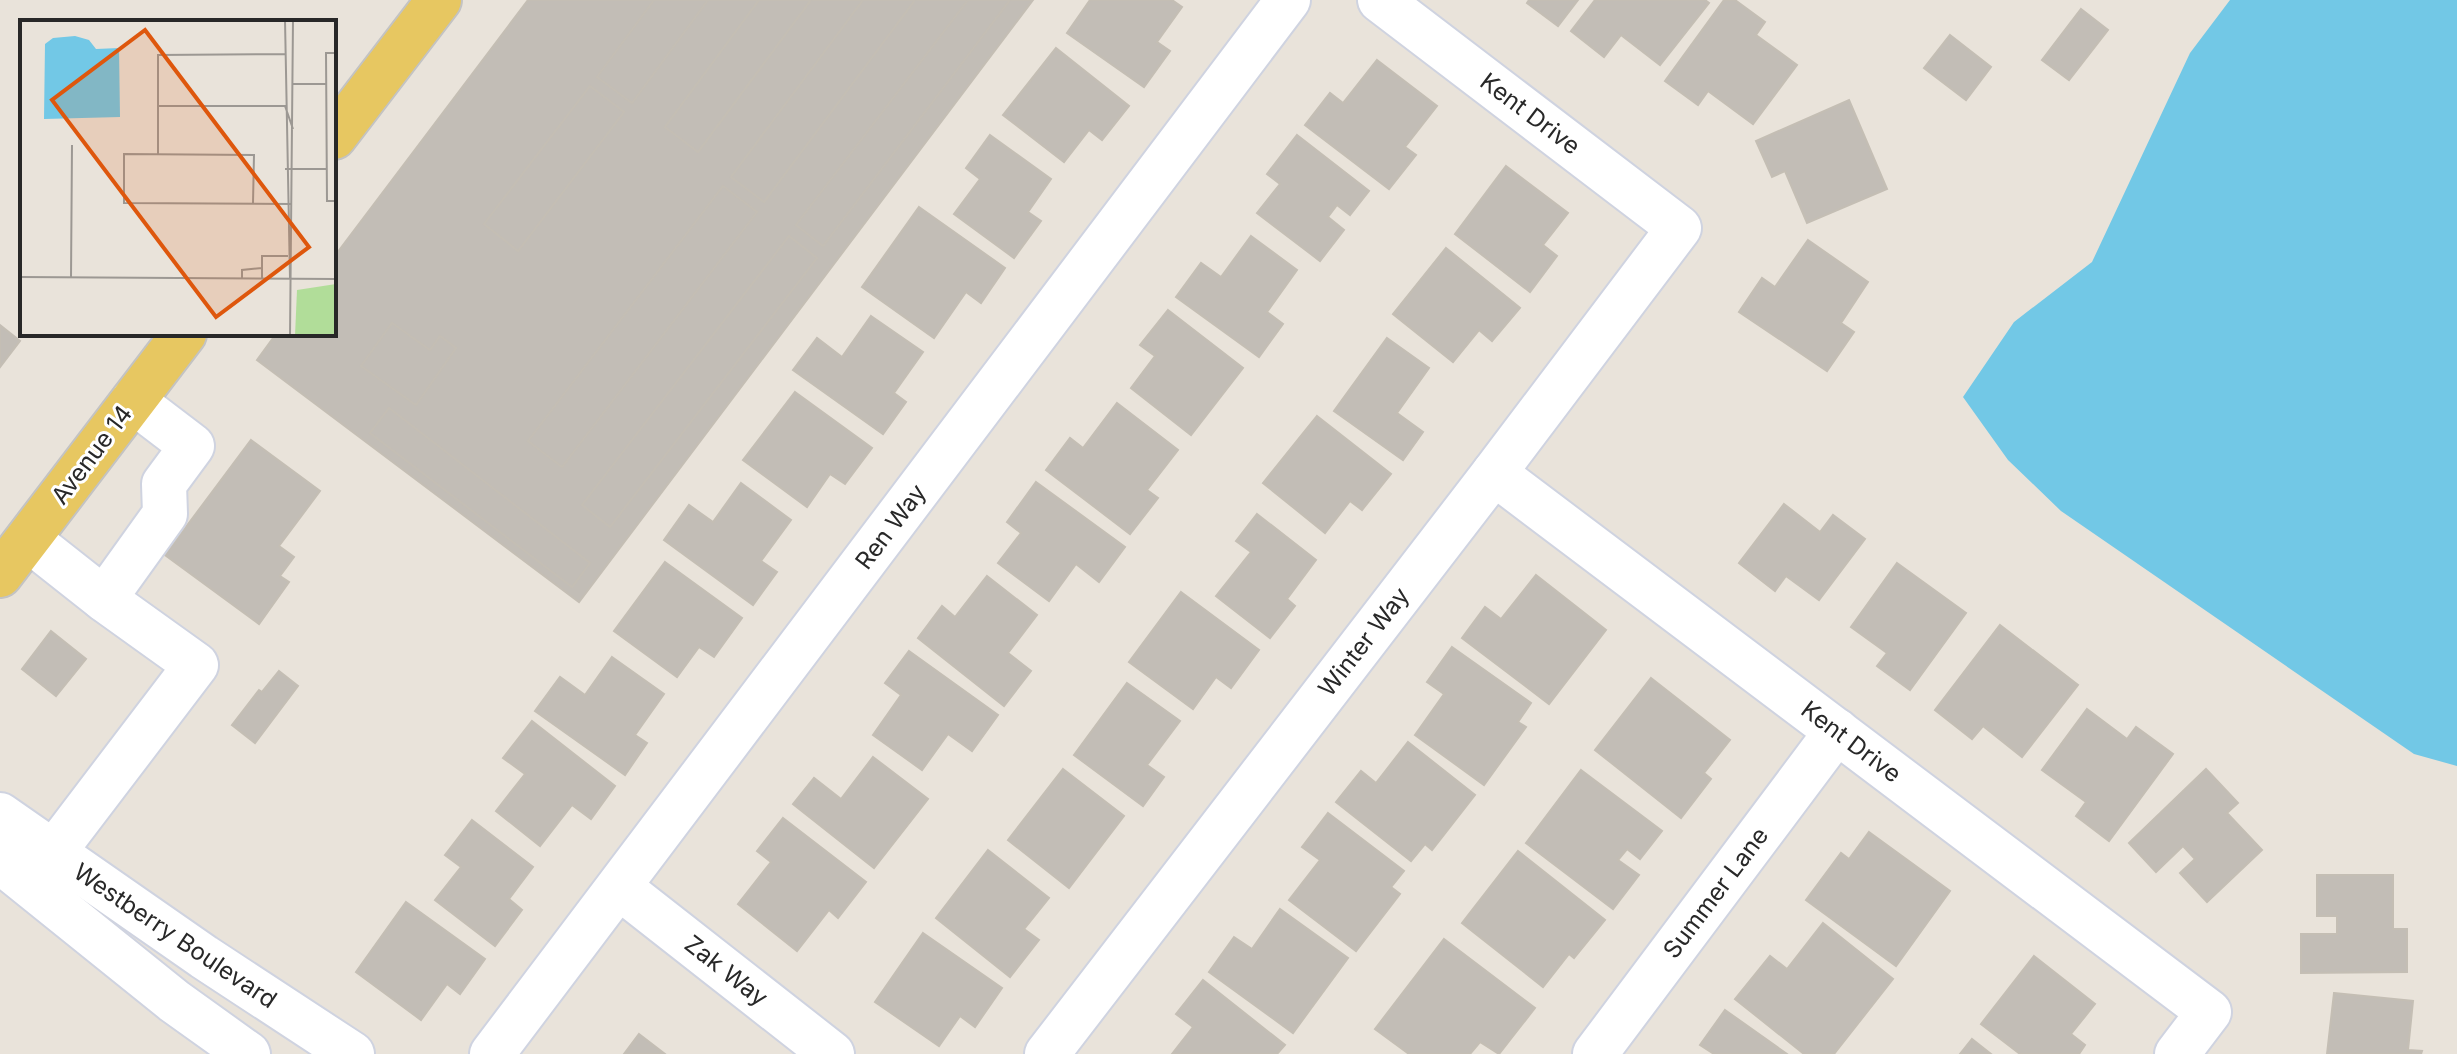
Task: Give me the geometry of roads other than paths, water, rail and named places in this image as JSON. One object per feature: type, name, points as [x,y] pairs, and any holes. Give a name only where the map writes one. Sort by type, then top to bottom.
[{"type":"main road","points":[[336,134],[439,0]]},
{"type":"main road","name":"Avenue 14","points":[[0,575],[182,336]]},
{"type":"street","name":"Ren Way","points":[[492,1054],[1288,0]]},
{"type":"street","name":"Kent Drive","points":[[1380,0],[1679,228]]},
{"type":"street","name":"Winter Way","points":[[1047,1054],[1679,228]]},
{"type":"street","points":[[104,599],[165,514],[164,484],[192,446],[133,401]]},
{"type":"street","name":"Kent Drive","points":[[1494,473],[2209,1012],[2177,1054]]},
{"type":"street","points":[[28,539],[196,665],[53,853]]},
{"type":"street","name":"Summer Lane","points":[[1595,1054],[1837,731]]},
{"type":"street","name":"Westberry Boulevard","points":[[0,815],[352,1054]]},
{"type":"street","name":"Westberry Boulevard","points":[[0,861],[174,1001],[248,1054]]},
{"type":"street","name":"Zak Way","points":[[619,887],[832,1054]]},
{"type":"water","points":[[2230,0],[2457,0],[2457,766],[2414,754],[2061,511],[2008,460],[1963,397],[2014,322],[2092,262],[2190,53]]}]
